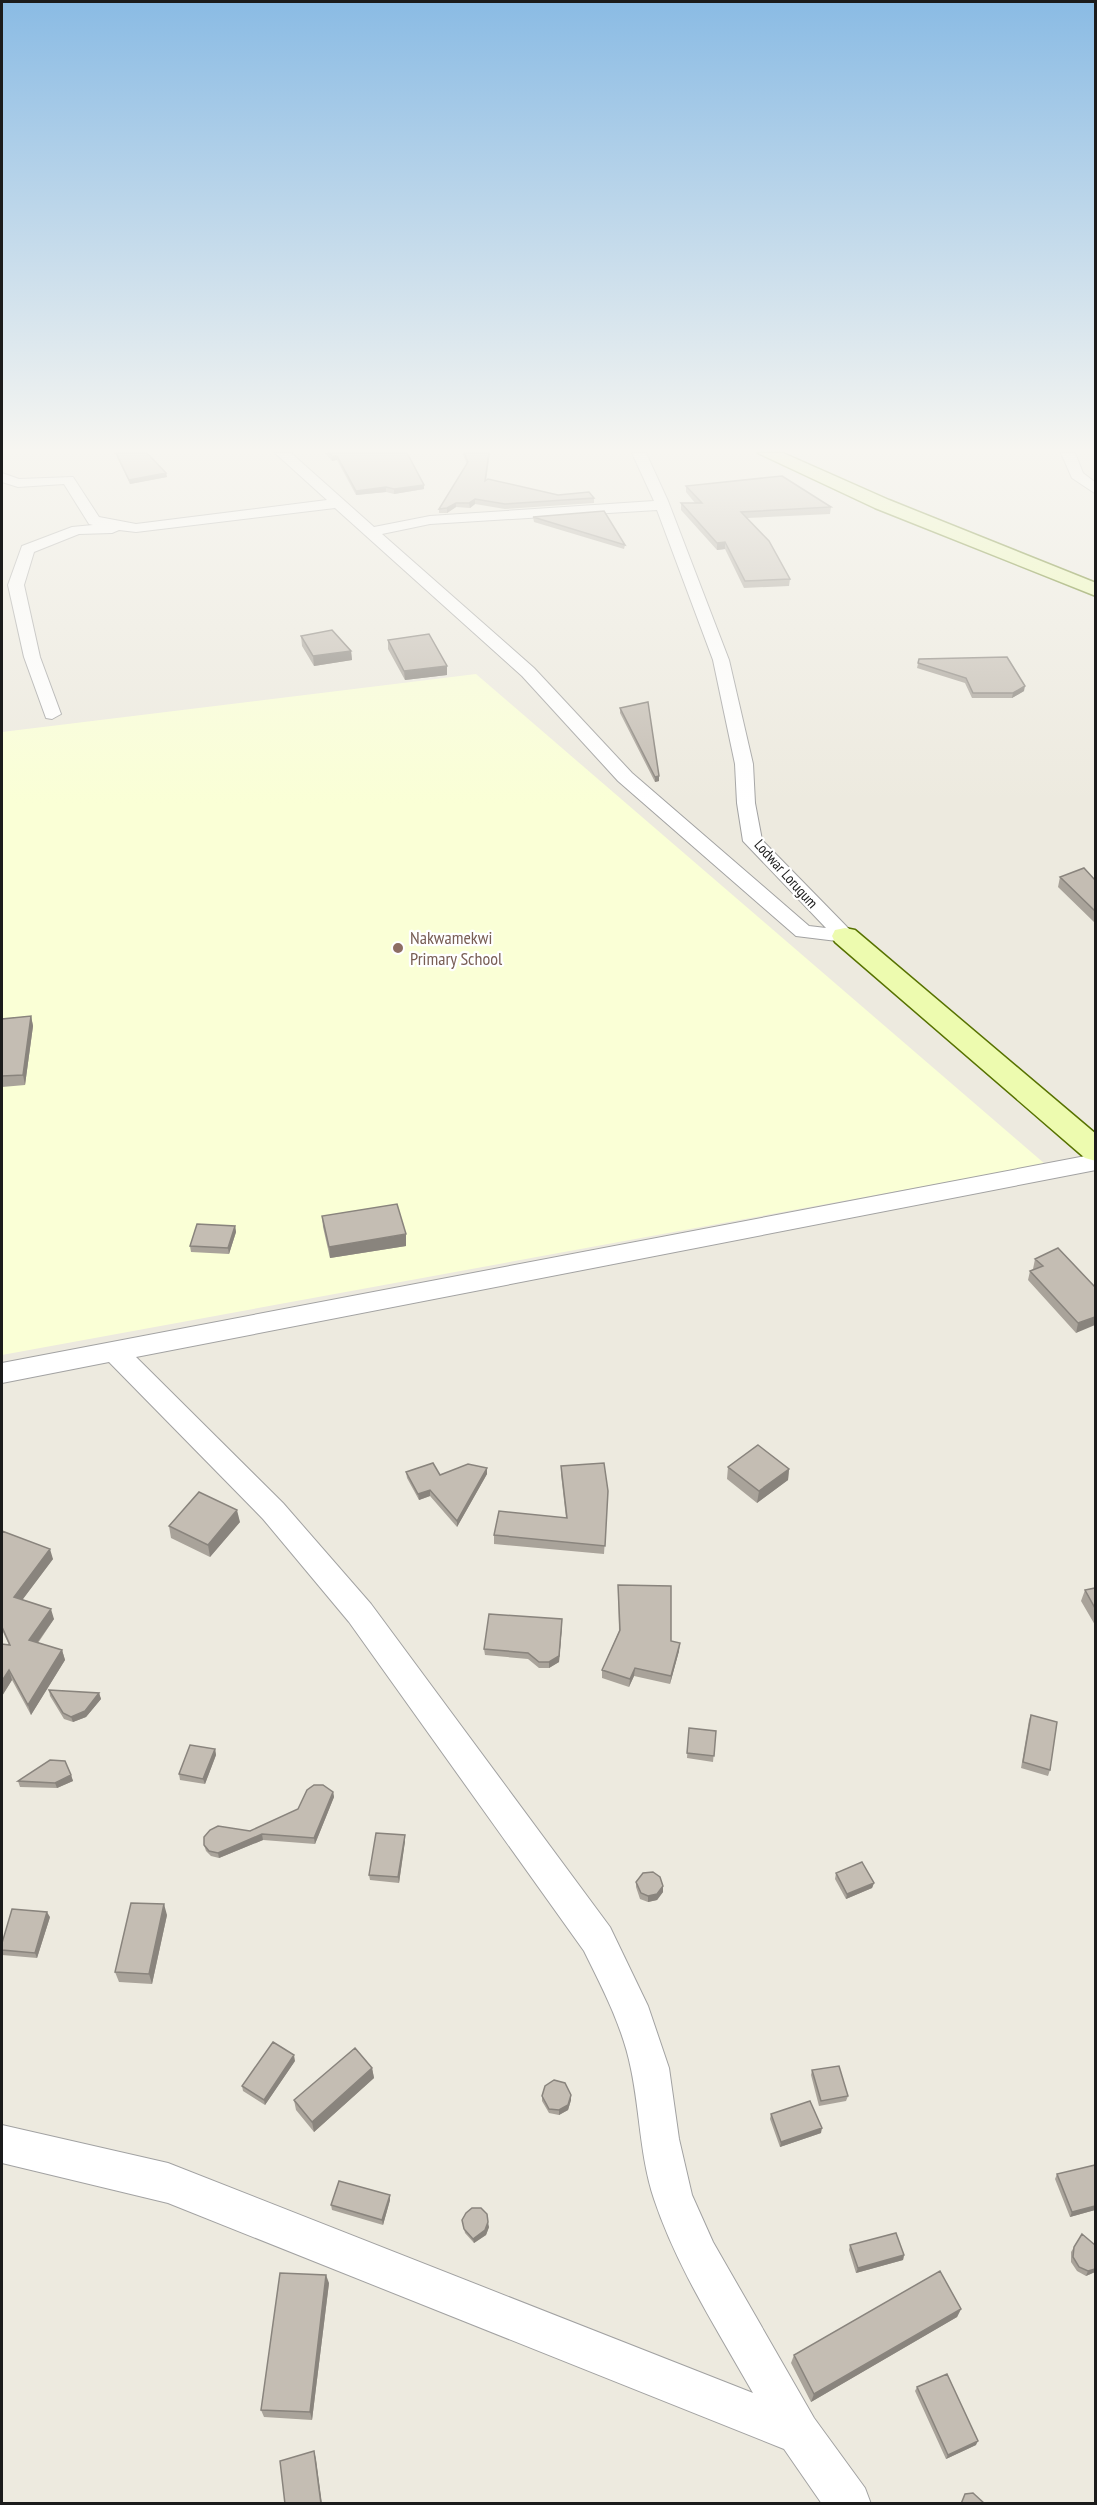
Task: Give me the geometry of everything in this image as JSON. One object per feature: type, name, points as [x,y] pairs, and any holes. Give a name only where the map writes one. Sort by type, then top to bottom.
[{"type":"main road","points":[[1043,570],[1095,591]]},
{"type":"main road","name":"Lodwar Lorugum","points":[[844,936],[1095,1151]]},
{"type":"street","points":[[21,570],[16,585],[32,657],[52,714]]},
{"type":"street","points":[[414,570],[528,672],[625,777],[803,933],[844,936]]},
{"type":"street","name":"Lodwar Lorugum","points":[[687,570],[721,660],[744,764],[746,802],[753,841],[844,936]]},
{"type":"street","points":[[2,1373],[116,1353],[1095,1162]]},
{"type":"street","points":[[116,1353],[273,1511],[360,1613],[597,1939],[630,2006],[650,2068],[660,2139],[673,2198],[699,2256],[799,2433],[849,2504]]},
{"type":"street","points":[[2,2144],[168,2183],[799,2433]]},
{"type":"shaded area","name":"Nakwamekwi Primary School","points":[[476,674],[1045,1164],[2,1355],[2,732]]},
{"type":"building","points":[[739,570],[785,570],[790,579],[745,581]]},
{"type":"building","points":[[332,630],[351,651],[313,656],[301,636]]},
{"type":"building","points":[[429,634],[447,666],[404,671],[388,640]]},
{"type":"building","points":[[1007,657],[1025,686],[1013,693],[973,693],[966,678],[918,663],[919,659]]},
{"type":"building","points":[[648,702],[659,776],[655,777],[620,708]]},
{"type":"building","points":[[1084,868],[1095,880],[1095,911],[1060,877]]},
{"type":"building","points":[[31,1016],[23,1075],[2,1076],[2,1019]]},
{"type":"building","points":[[397,1204],[406,1234],[329,1247],[322,1216]]},
{"type":"building","points":[[197,1224],[235,1226],[228,1248],[190,1246]]},
{"type":"building","points":[[1058,1248],[1095,1287],[1095,1317],[1078,1323],[1030,1271],[1043,1266],[1035,1259]]},
{"type":"building","points":[[758,1445],[789,1469],[759,1491],[728,1467]]},
{"type":"building","points":[[433,1463],[440,1475],[468,1464],[487,1468],[457,1521],[430,1490],[418,1494],[406,1472]]},
{"type":"building","points":[[604,1463],[608,1491],[605,1546],[494,1535],[499,1511],[567,1518],[561,1466]]},
{"type":"building","points":[[199,1492],[237,1510],[208,1545],[169,1526]]},
{"type":"building","points":[[2,1531],[50,1549],[14,1597],[51,1609],[29,1640],[62,1650],[28,1705],[9,1670],[2,1681],[2,1644],[10,1645],[2,1627]]},
{"type":"building","points":[[618,1585],[671,1586],[671,1641],[680,1643],[671,1676],[635,1668],[630,1679],[602,1670],[620,1630]]},
{"type":"building","points":[[1095,1588],[1095,1608],[1085,1590]]},
{"type":"building","points":[[489,1614],[562,1619],[559,1656],[549,1662],[539,1662],[528,1653],[484,1649]]},
{"type":"building","points":[[49,1690],[99,1693],[85,1711],[71,1717],[63,1713]]},
{"type":"building","points":[[1031,1715],[1057,1722],[1050,1770],[1023,1762]]},
{"type":"building","points":[[689,1728],[716,1731],[714,1756],[687,1753]]},
{"type":"building","points":[[190,1745],[215,1749],[203,1779],[179,1774]]},
{"type":"building","points":[[50,1760],[65,1761],[71,1775],[55,1783],[18,1781]]},
{"type":"building","points":[[314,1785],[323,1785],[333,1792],[314,1838],[262,1834],[218,1853],[209,1851],[204,1845],[204,1837],[218,1826],[250,1831],[298,1809],[307,1790]]},
{"type":"building","points":[[376,1833],[405,1835],[398,1877],[369,1875]]},
{"type":"building","points":[[862,1862],[874,1883],[847,1894],[836,1873]]},
{"type":"building","points":[[653,1872],[660,1877],[663,1886],[657,1894],[648,1896],[641,1893],[636,1882],[643,1873]]},
{"type":"building","points":[[131,1903],[164,1904],[149,1974],[115,1972]]},
{"type":"building","points":[[12,1909],[47,1912],[35,1953],[2,1950]]},
{"type":"building","points":[[273,2042],[294,2055],[264,2100],[242,2086]]},
{"type":"building","points":[[355,2048],[372,2068],[312,2122],[294,2100]]},
{"type":"building","points":[[839,2066],[848,2096],[821,2101],[812,2070]]},
{"type":"building","points":[[554,2080],[565,2083],[571,2095],[568,2105],[559,2110],[549,2109],[542,2096],[545,2086]]},
{"type":"building","points":[[810,2101],[822,2128],[781,2142],[771,2114]]},
{"type":"building","points":[[1095,2165],[1095,2206],[1072,2212],[1057,2174]]},
{"type":"building","points":[[339,2181],[390,2195],[382,2220],[331,2205]]},
{"type":"building","points":[[472,2208],[481,2208],[487,2214],[488,2222],[485,2230],[473,2239],[464,2229],[462,2220]]},
{"type":"building","points":[[896,2233],[904,2255],[858,2268],[850,2245]]},
{"type":"building","points":[[1082,2234],[1095,2245],[1095,2269],[1088,2271],[1079,2267],[1073,2257],[1074,2247]]},
{"type":"building","points":[[940,2271],[961,2309],[814,2394],[794,2355]]},
{"type":"building","points":[[280,2273],[326,2275],[310,2412],[261,2410]]},
{"type":"building","points":[[947,2374],[978,2441],[948,2455],[917,2387]]},
{"type":"building","points":[[314,2451],[321,2504],[285,2504],[280,2461]]},
{"type":"building","points":[[973,2493],[985,2504],[961,2504],[965,2494]]},
{"type":"place","name":"Nakwamekwi Primary School","points":[[398,948]]}]
